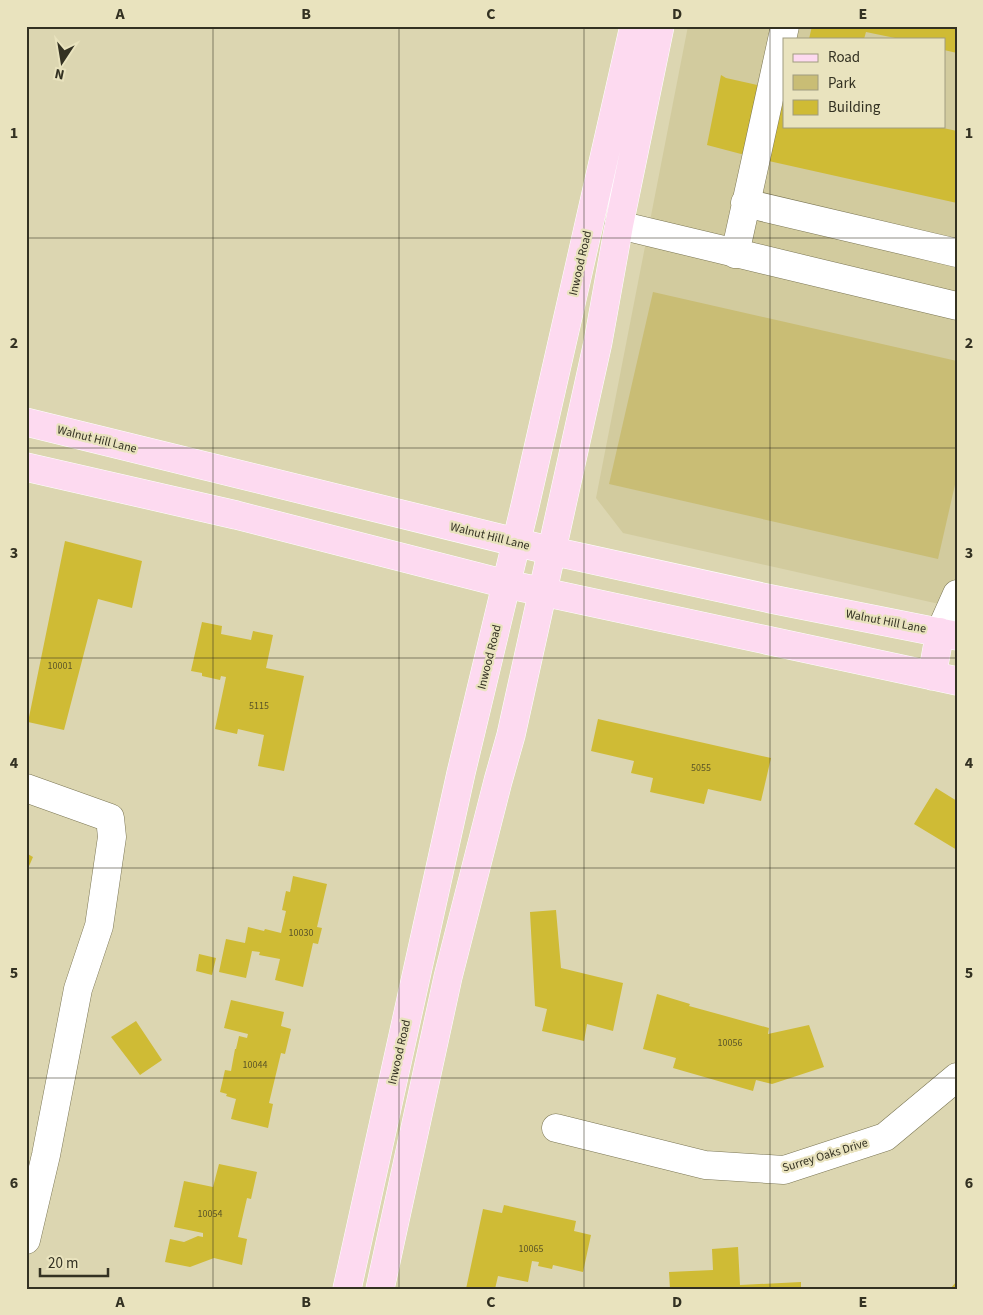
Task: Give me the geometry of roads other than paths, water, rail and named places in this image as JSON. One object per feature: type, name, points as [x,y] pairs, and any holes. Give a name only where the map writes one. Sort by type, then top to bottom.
[{"type":"main road","name":"Inwood Road","points":[[347,1289],[461,773],[634,26]]},
{"type":"main road","points":[[380,1289],[448,977],[511,735],[552,551],[598,342],[619,225],[660,26]]},
{"type":"main road","points":[[564,334],[598,342]]},
{"type":"main road","name":"Walnut Hill Lane","points":[[26,422],[552,551],[771,599],[949,634]]},
{"type":"main road","points":[[26,467],[236,516],[506,584],[945,679],[949,634]]},
{"type":"main road","points":[[461,773],[498,781]]},
{"type":"main road","points":[[376,1158],[407,1166]]},
{"type":"street","points":[[735,254],[785,26]]},
{"type":"street","points":[[745,203],[957,253]]},
{"type":"street","points":[[619,225],[957,306]]},
{"type":"street","points":[[949,634],[957,594]]},
{"type":"street","points":[[26,788],[110,818],[112,837],[99,926],[78,989],[46,1156],[26,1240]]},
{"type":"street","name":"Surrey Oaks Drive","points":[[556,1128],[706,1165],[784,1170],[885,1137],[957,1077]]}]
